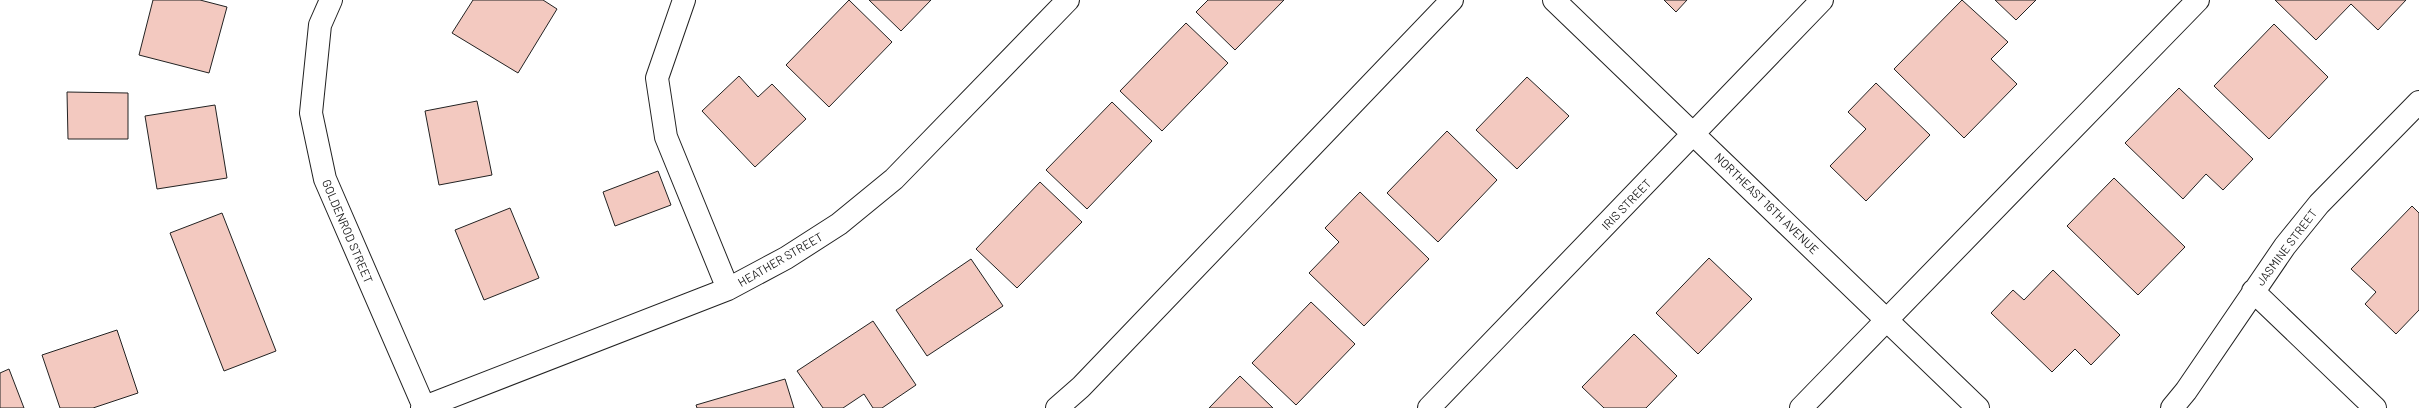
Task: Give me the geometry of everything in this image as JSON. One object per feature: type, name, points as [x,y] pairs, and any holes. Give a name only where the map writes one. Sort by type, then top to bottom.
[{"type":"street","name":"GOLDENROD STREET","points":[[331,0],[320,25],[311,113],[326,178],[423,408]]},
{"type":"street","points":[[684,0],[657,78],[666,137],[728,289]]},
{"type":"street","name":"HEATHER STREET","points":[[423,408],[728,289],[786,258],[839,224],[894,179],[1068,0]]},
{"type":"street","points":[[1057,408],[1081,387],[1452,0]]},
{"type":"street","name":"NORTHEAST 16TH AVENUE","points":[[1554,0],[1694,133],[1978,408]]},
{"type":"street","name":"IRIS STREET","points":[[1429,408],[1822,0]]},
{"type":"street","points":[[1801,408],[2198,0]]},
{"type":"street","name":"JASMINE STREET","points":[[2172,408],[2199,372],[2253,291],[2319,204],[2419,102]]},
{"type":"street","points":[[2253,291],[2375,408]]},
{"type":"building","points":[[153,0],[200,0],[227,7],[209,73],[139,55]]},
{"type":"building","points":[[473,0],[543,0],[557,9],[518,73],[452,33]]},
{"type":"building","points":[[849,0],[892,42],[829,107],[786,65]]},
{"type":"building","points":[[869,0],[931,0],[901,31]]},
{"type":"building","points":[[1208,0],[1284,0],[1235,50],[1196,12]]},
{"type":"building","points":[[1664,0],[1687,0],[1676,12]]},
{"type":"building","points":[[1962,0],[2008,42],[1991,59],[2017,84],[1964,138],[1894,69]]},
{"type":"building","points":[[1995,0],[2036,0],[2016,20]]},
{"type":"building","points":[[2275,0],[2406,0],[2378,30],[2351,4],[2316,40]]},
{"type":"building","points":[[1186,23],[1228,63],[1162,131],[1120,91]]},
{"type":"building","points":[[2274,24],[2328,77],[2269,139],[2214,86]]},
{"type":"building","points":[[739,76],[758,97],[772,84],[806,119],[755,167],[702,111]]},
{"type":"building","points":[[1527,77],[1569,116],[1517,169],[1476,130]]},
{"type":"building","points":[[1876,83],[1930,135],[1866,201],[1830,166],[1866,129],[1848,112]]},
{"type":"building","points":[[2179,88],[2253,159],[2223,190],[2206,174],[2183,199],[2125,143]]},
{"type":"building","points":[[67,92],[128,93],[128,139],[68,139]]},
{"type":"building","points":[[477,101],[492,175],[439,185],[425,111]]},
{"type":"building","points":[[1112,102],[1152,141],[1087,209],[1046,170]]},
{"type":"building","points":[[215,105],[227,178],[157,189],[145,116]]},
{"type":"building","points":[[1447,131],[1497,180],[1438,242],[1387,193]]},
{"type":"building","points":[[658,171],[671,205],[615,226],[603,192]]},
{"type":"building","points":[[2114,178],[2185,247],[2138,295],[2067,226]]},
{"type":"building","points":[[1040,182],[1082,222],[1017,288],[976,249]]},
{"type":"building","points":[[1360,192],[1429,259],[1364,326],[1309,273],[1339,242],[1325,228]]},
{"type":"building","points":[[2412,206],[2419,213],[2419,310],[2396,334],[2365,304],[2376,292],[2351,269]]},
{"type":"building","points":[[510,208],[539,278],[484,300],[455,230]]},
{"type":"building","points":[[222,213],[276,351],[224,371],[170,233]]},
{"type":"building","points":[[1709,258],[1752,299],[1698,354],[1656,313]]},
{"type":"building","points":[[971,259],[1003,306],[927,356],[896,310]]},
{"type":"building","points":[[2053,270],[2120,335],[2091,365],[2075,349],[2052,372],[1991,313],[2013,290],[2024,300]]},
{"type":"building","points":[[1311,302],[1355,344],[1296,405],[1252,363]]},
{"type":"building","points":[[873,321],[916,385],[882,408],[873,408],[864,394],[843,408],[823,408],[797,371]]},
{"type":"building","points":[[117,330],[138,393],[93,408],[60,408],[42,355]]},
{"type":"building","points":[[1634,334],[1677,376],[1646,408],[1604,408],[1582,387]]},
{"type":"building","points":[[9,369],[24,408],[0,408],[0,373]]},
{"type":"building","points":[[1240,376],[1273,408],[1209,408]]},
{"type":"building","points":[[785,379],[794,408],[697,408],[696,405]]}]
